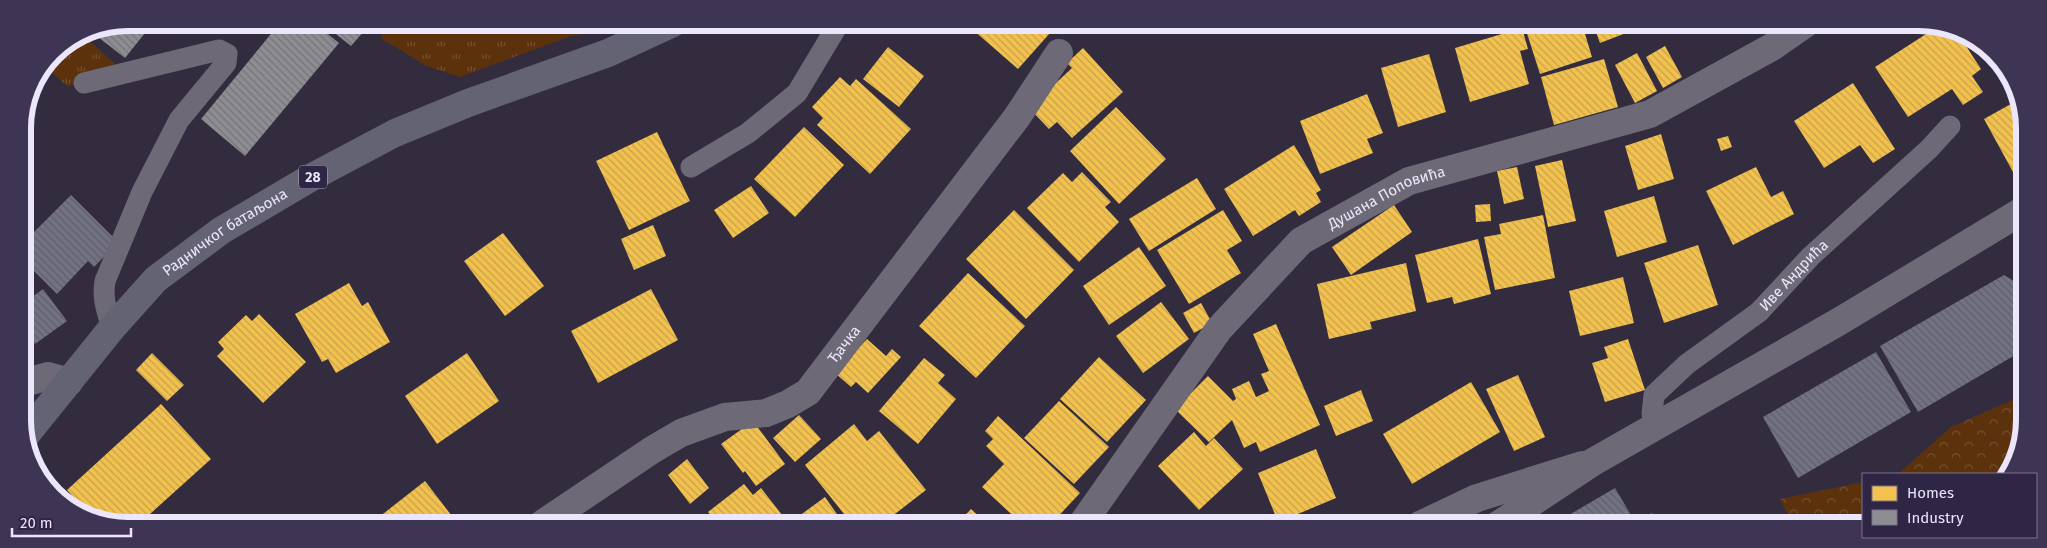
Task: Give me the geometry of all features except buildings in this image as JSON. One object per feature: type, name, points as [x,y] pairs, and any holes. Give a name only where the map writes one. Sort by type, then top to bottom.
[{"type":"main road","name":"Радничког батаљона","points":[[32,428],[112,328],[156,279],[222,230],[312,177],[395,133],[476,100],[608,53],[656,31]]},
{"type":"street","name":"Душана Поповића","points":[[1087,517],[1220,329],[1301,241],[1409,181],[1650,114],[1772,47],[1795,31]]},
{"type":"street","name":"Ђачка","points":[[552,517],[652,450],[681,433],[725,417],[766,413],[788,404],[808,392],[1017,117],[1059,53]]},
{"type":"street","points":[[1510,517],[1593,462],[1840,320],[2016,215]]},
{"type":"street","points":[[31,381],[48,376],[69,382]]},
{"type":"street","points":[[1437,517],[1477,498],[1593,462]]},
{"type":"lane","points":[[692,167],[748,133],[797,93],[834,31]]},
{"type":"lane","points":[[84,84],[219,50],[226,54],[226,63],[179,120],[142,192],[105,281],[104,304],[112,328]]},
{"type":"lane","name":"Иве Андрића","points":[[1659,424],[1652,414],[1654,394],[1687,364],[1759,312],[1810,257],[1928,149],[1950,126]]},
{"type":"green space","points":[[385,31],[571,31],[571,36],[460,77],[427,66],[380,38]]},
{"type":"green space","points":[[571,31],[598,31],[571,36]]},
{"type":"green space","points":[[89,40],[115,64],[68,87],[50,71],[64,55],[80,44]]},
{"type":"green space","points":[[2016,399],[2014,439],[2006,463],[2000,473],[1899,473],[1951,427]]},
{"type":"green space","points":[[1862,482],[1862,517],[1789,517],[1780,499]]}]
